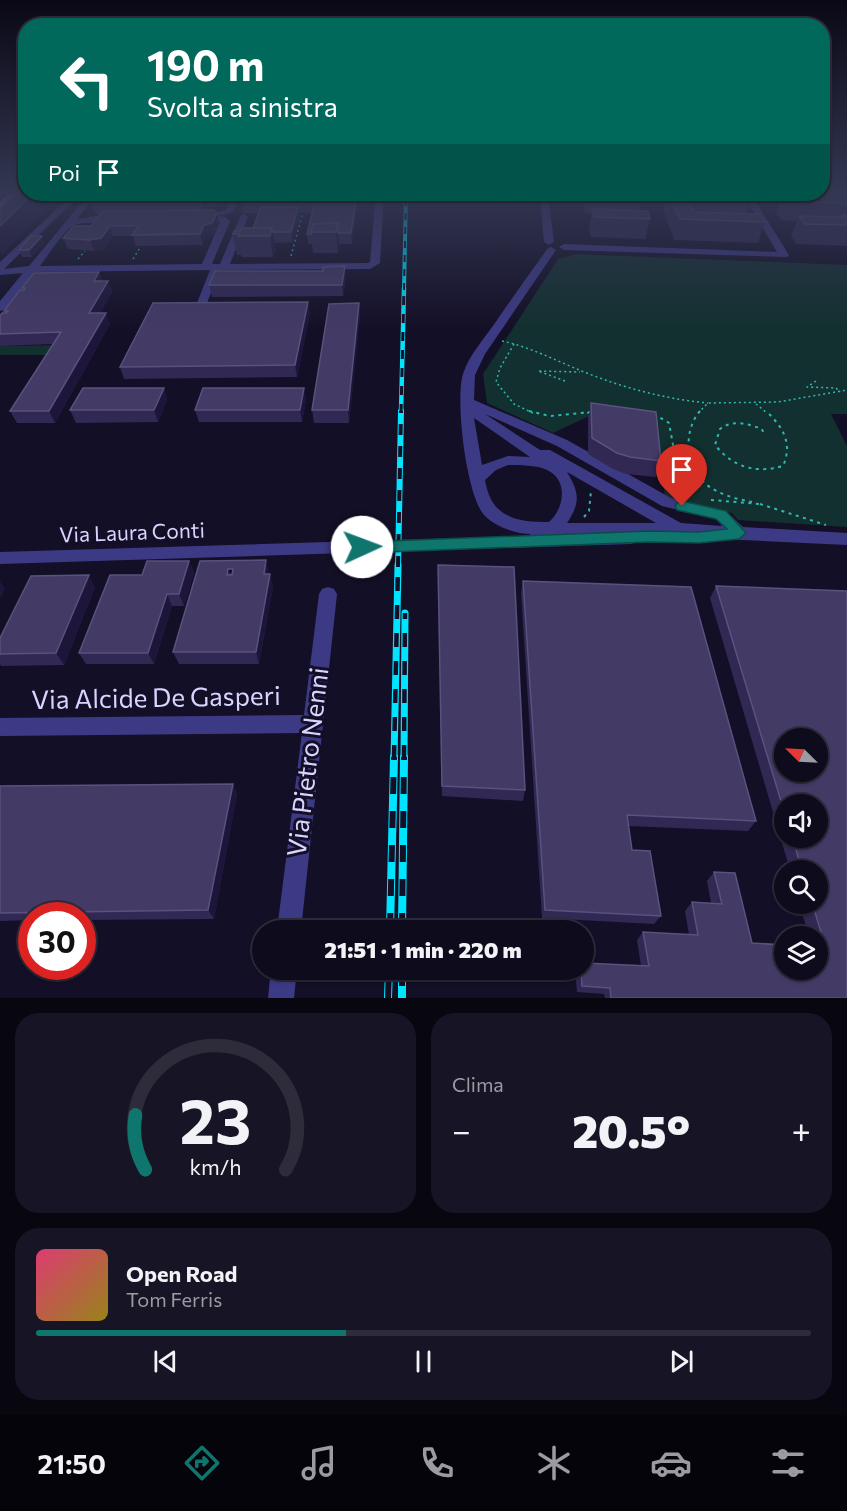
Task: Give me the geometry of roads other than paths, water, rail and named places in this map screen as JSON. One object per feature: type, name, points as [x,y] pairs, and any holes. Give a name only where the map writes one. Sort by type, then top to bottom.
[{"type":"street","points":[[1,268],[32,238]]},
{"type":"street","points":[[0,308],[56,238]]},
{"type":"street","points":[[200,309],[215,268],[221,238]]},
{"type":"street","points":[[215,268],[232,238]]},
{"type":"street","points":[[1,268],[364,267],[375,263],[377,238]]},
{"type":"street","points":[[549,238],[550,246],[473,363],[468,375],[467,418],[477,479],[486,507],[501,520],[519,528],[678,529],[847,539]]},
{"type":"street","points":[[550,246],[560,250],[564,247],[784,255],[773,238]]},
{"type":"street","points":[[469,402],[480,418],[519,441],[558,459],[678,529]]},
{"type":"street","points":[[469,402],[571,448],[667,502],[721,515],[739,533]]},
{"type":"street","points":[[519,441],[557,471],[570,489],[572,499],[566,513],[545,534],[529,542]]},
{"type":"street","points":[[571,448],[587,449]]},
{"type":"street","points":[[477,479],[489,467],[508,461],[529,461],[557,471]]},
{"type":"street","name":"Via Laura Conti","points":[[0,558],[649,537],[699,538],[739,533]]},
{"type":"street","name":"Via Pietro Nenni","points":[[290,920],[328,594]]},
{"type":"street","name":"Via Alcide De Gasperi","points":[[0,727],[313,724]]},
{"type":"street","points":[[281,998],[283,980]]},
{"type":"railway","points":[[404,290],[405,238]]},
{"type":"railway","points":[[401,413],[404,288]]},
{"type":"railway","points":[[398,567],[401,411]]},
{"type":"railway","points":[[394,759],[398,565]]},
{"type":"railway","points":[[404,759],[405,613]]},
{"type":"railway","points":[[390,920],[394,757]]},
{"type":"railway","points":[[402,920],[404,757]]},
{"type":"railway","points":[[388,998],[389,980]]},
{"type":"railway","points":[[402,980],[402,998]]}]
